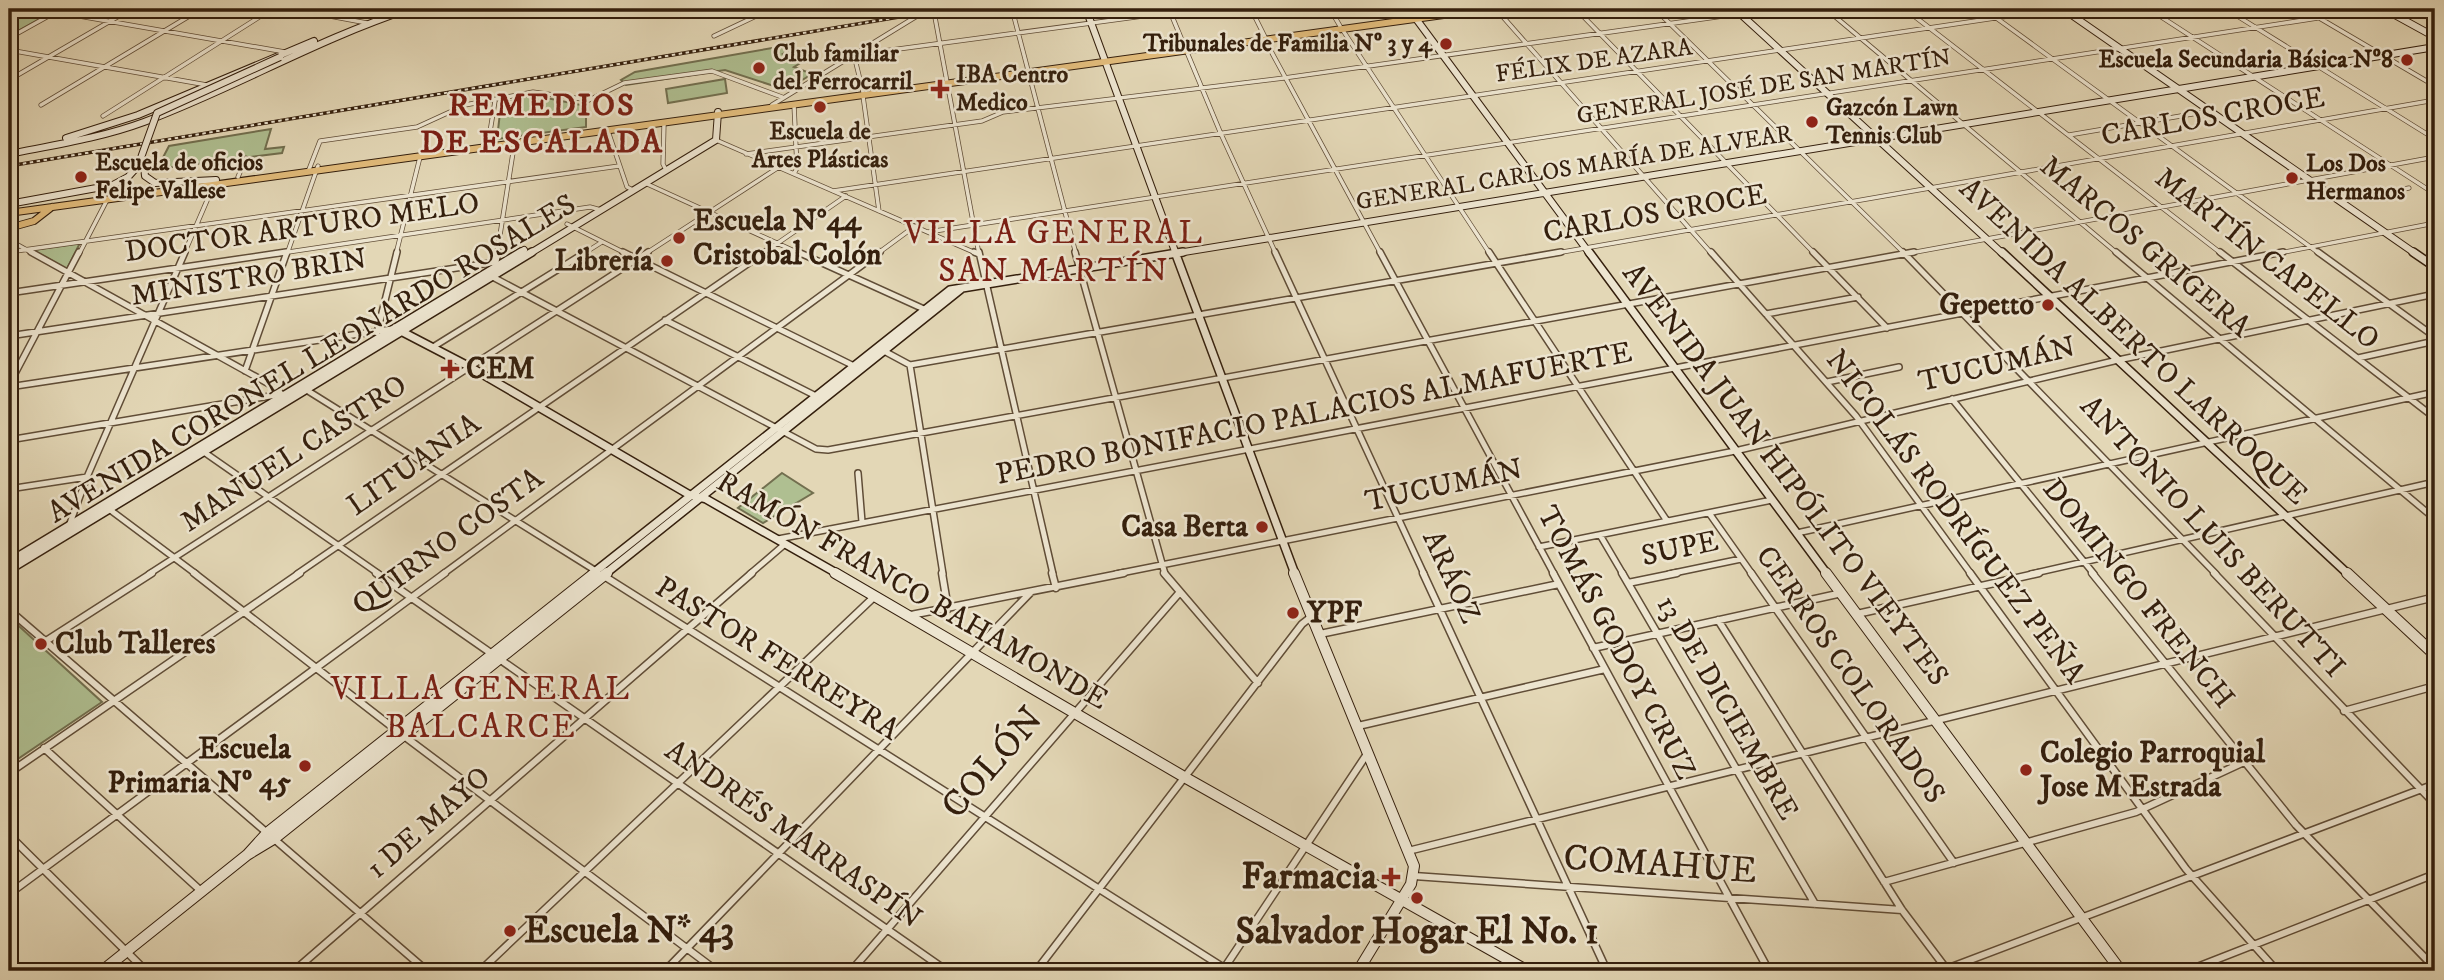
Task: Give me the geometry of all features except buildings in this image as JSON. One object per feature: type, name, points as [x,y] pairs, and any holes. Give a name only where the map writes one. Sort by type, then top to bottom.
[{"type":"main road","points":[[420,155],[488,144],[664,124],[772,105],[1106,61],[1464,9]]},
{"type":"main road","points":[[1415,17],[1487,9]]},
{"type":"main road","points":[[9,228],[39,219],[55,205],[863,94]]},
{"type":"main road","points":[[9,209],[107,200],[238,177],[313,169]]},
{"type":"street","points":[[9,38],[61,9]]},
{"type":"street","points":[[9,80],[131,9]]},
{"type":"street","points":[[41,106],[201,9]]},
{"type":"street","points":[[97,136],[93,133],[96,127],[105,122],[106,117],[272,9]]},
{"type":"street","points":[[292,9],[364,22]]},
{"type":"street","points":[[334,15],[343,9]]},
{"type":"street","points":[[69,526],[86,477],[215,183],[211,177],[155,183],[145,176],[144,166],[164,111],[309,43],[395,9]]},
{"type":"street","points":[[9,152],[97,136],[144,122],[364,22],[410,9]]},
{"type":"street","points":[[714,36],[771,9]]},
{"type":"street","points":[[772,105],[916,16],[955,9]]},
{"type":"street","points":[[1012,9],[1096,332],[1138,470],[1162,567],[1258,683]]},
{"type":"street","points":[[1086,9],[1282,543],[1408,851],[1414,876],[1403,899],[1358,971]]},
{"type":"street","points":[[854,55],[1019,34],[1170,10],[1195,9]]},
{"type":"street","name":"TOMÁS GODOY CRUZ","points":[[1251,9],[1284,78],[1769,971]]},
{"type":"street","points":[[1330,9],[1667,521]]},
{"type":"street","name":"AVENIDA JUAN HIPÓLITO VIEYTES","points":[[1409,9],[2121,971]]},
{"type":"street","name":"NICOLÁS RODRÍGUEZ PEÑA","points":[[1496,9],[1860,421],[2191,875],[2277,971]]},
{"type":"street","points":[[1576,9],[1887,328]]},
{"type":"street","name":"ANTONIO LUIS BERUTTI","points":[[1655,9],[1854,201],[2113,464],[2435,804]]},
{"type":"street","points":[[746,154],[982,121],[997,113],[1284,78],[1671,24],[1738,11],[1773,9]]},
{"type":"street","name":"MARCOS GRIGERA","points":[[1826,9],[2435,519]]},
{"type":"street","name":"MARTÍN CAPELLO","points":[[1905,9],[2435,418]]},
{"type":"street","points":[[1984,9],[2435,339]]},
{"type":"street","name":"FÉLIX DE AZARA","points":[[1138,146],[2056,9]]},
{"type":"street","points":[[2063,9],[2435,267]]},
{"type":"street","points":[[2149,9],[2435,194]]},
{"type":"street","points":[[2226,9],[2435,139]]},
{"type":"street","points":[[2304,9],[2435,86]]},
{"type":"street","name":"GENERAL JOSÉ DE SAN MARTÍN","points":[[928,232],[1683,118],[2376,9]]},
{"type":"street","points":[[2384,9],[2435,37]]},
{"type":"street","name":"ARÁOZ","points":[[1170,10],[1221,134],[1607,971]]},
{"type":"street","name":"AVENIDA ALBERTO LARROQUE","points":[[1738,11],[2051,297],[2435,655]]},
{"type":"street","points":[[56,12],[223,40],[282,56]]},
{"type":"street","points":[[934,12],[985,283],[1056,588]]},
{"type":"street","points":[[9,152],[60,140],[138,115],[207,85],[323,42]]},
{"type":"street","name":"GENERAL CARLOS MARÍA DE ALVEAR","points":[[928,311],[963,287],[985,283],[2435,47]]},
{"type":"street","points":[[9,50],[207,85]]},
{"type":"street","points":[[854,55],[863,94],[879,211]]},
{"type":"street","points":[[9,209],[113,185],[134,173],[155,116],[161,110],[282,56]]},
{"type":"street","points":[[245,371],[303,211],[320,141],[417,128],[465,105],[533,92],[589,100],[624,83],[712,71],[782,97]]},
{"type":"street","name":"CARLOS CROCE","points":[[910,365],[2435,100]]},
{"type":"street","points":[[488,144],[495,101]]},
{"type":"street","points":[[794,105],[797,168],[794,174]]},
{"type":"street","points":[[2069,135],[2210,111]]},
{"type":"street","points":[[718,114],[716,140],[979,254]]},
{"type":"street","points":[[138,115],[145,116],[144,122]]},
{"type":"street","points":[[106,117],[120,121]]},
{"type":"street","points":[[664,124],[663,164],[666,170]]},
{"type":"street","points":[[608,131],[619,166],[636,187],[711,212],[928,311]]},
{"type":"street","name":"AVENIDA CORONEL LEONARDO ROSALES","points":[[9,570],[287,395],[303,388],[489,275],[499,265],[716,140]]},
{"type":"street","points":[[499,265],[515,142]]},
{"type":"street","points":[[833,191],[1138,146]]},
{"type":"street","points":[[378,342],[378,331],[420,155]]},
{"type":"street","points":[[489,275],[816,449],[828,450],[2435,157]]},
{"type":"street","points":[[238,177],[246,158]]},
{"type":"street","points":[[55,205],[66,195],[118,185],[144,166]]},
{"type":"street","points":[[9,252],[619,166]]},
{"type":"street","name":"MANUEL CASTRO","points":[[46,641],[779,167]]},
{"type":"street","points":[[2340,201],[2409,188]]},
{"type":"street","name":"LITUANIA","points":[[9,773],[846,196]]},
{"type":"street","points":[[9,386],[107,200]]},
{"type":"street","name":"DOCTOR ARTURO MELO","points":[[9,293],[288,250],[598,209]]},
{"type":"street","name":"PEDRO BONIFACIO PALACIOS ALMAFUERTE","points":[[782,541],[932,509],[2435,223]]},
{"type":"street","points":[[569,226],[857,368]]},
{"type":"street","name":"QUIRNO COSTA","points":[[9,894],[915,226]]},
{"type":"street","points":[[9,240],[287,395]]},
{"type":"street","points":[[433,347],[602,242]]},
{"type":"street","name":"MINISTRO BRIN","points":[[9,336],[391,277],[499,265]]},
{"type":"street","name":"TUCUMÁN","points":[[910,616],[1735,451],[2118,360],[2435,294]]},
{"type":"street","points":[[1766,314],[1858,297]]},
{"type":"street","points":[[780,430],[816,396],[884,351],[928,311]]},
{"type":"street","points":[[102,971],[928,311]]},
{"type":"street","points":[[665,320],[816,396]]},
{"type":"street","points":[[9,386],[399,330]]},
{"type":"street","name":"RAMÓN FRANCO BAHAMONDE","points":[[399,330],[470,367],[612,450],[782,541],[1186,778],[1528,971]]},
{"type":"street","points":[[2358,358],[2435,339]]},
{"type":"street","points":[[884,351],[910,365],[947,609]]},
{"type":"street","points":[[1827,382],[1899,367]]},
{"type":"street","name":"PASTOR FERREYRA","points":[[303,388],[689,628],[1225,970]]},
{"type":"street","points":[[1797,533],[2435,392]]},
{"type":"street","points":[[9,440],[287,395]]},
{"type":"street","name":"DOMINGO FRENCH","points":[[1952,399],[2303,834],[2432,968]]},
{"type":"street","name":"ANDRÉS MARRASPÍN","points":[[201,450],[947,971]]},
{"type":"street","points":[[858,473],[862,523]]},
{"type":"street","points":[[9,489],[86,477]]},
{"type":"street","points":[[1857,614],[2435,482]]},
{"type":"street","points":[[1539,547],[1772,500]]},
{"type":"street","points":[[106,507],[717,971]]},
{"type":"street","name":"AVENIDA CORONEL LEONARDO ROSALES","points":[[9,562],[106,507]]},
{"type":"street","name":"CERROS COLORADOS","points":[[1709,513],[1954,863]]},
{"type":"street","name":"13 DE DICIEMBRE","points":[[1600,535],[1815,904]]},
{"type":"street","name":"1 DE MAYO","points":[[294,971],[689,628],[782,541]]},
{"type":"street","name":"SUPE","points":[[1628,583],[1741,559]]},
{"type":"street","points":[[1320,634],[1559,584]]},
{"type":"street","points":[[665,971],[1031,592]]},
{"type":"street","name":"COLÓN","points":[[851,971],[1180,592]]},
{"type":"street","points":[[1593,648],[1842,593]]},
{"type":"street","points":[[480,971],[876,596]]},
{"type":"street","points":[[1408,851],[2435,597]]},
{"type":"street","points":[[9,610],[427,971]]},
{"type":"street","points":[[1036,971],[1302,624],[1312,616]]},
{"type":"street","points":[[1718,620],[1902,910],[1945,971],[2081,916],[2435,784]]},
{"type":"street","points":[[1358,726],[1605,669]]},
{"type":"street","points":[[2344,710],[2435,686]]},
{"type":"street","points":[[44,748],[116,817],[201,891]]},
{"type":"street","points":[[1225,970],[1309,846],[1368,751]]},
{"type":"street","points":[[1884,882],[2143,810],[2244,762]]},
{"type":"street","points":[[9,835],[146,971]]},
{"type":"street","points":[[2188,971],[2435,874]]},
{"type":"street","name":"COMAHUE","points":[[1414,876],[1902,910]]},
{"type":"green space","points":[[9,9],[58,9],[9,36]]},
{"type":"green space","name":"Club familiar del Ferrocarril","points":[[778,47],[792,49],[783,54],[802,62],[794,67],[812,74],[786,90],[725,70],[626,85],[621,80],[635,72]]},
{"type":"green space","points":[[725,79],[727,93],[668,103],[666,89]]},
{"type":"green space","points":[[532,95],[586,106],[586,127],[497,139],[501,104]]},
{"type":"green space","points":[[271,129],[265,149],[284,147],[282,153],[157,169],[169,146]]},
{"type":"green space","points":[[80,243],[67,269],[33,250]]},
{"type":"green space","points":[[782,473],[813,493],[763,523],[738,508]]},
{"type":"green space","points":[[9,617],[102,702],[9,765]]},
{"type":"railway","points":[[9,166],[947,9]]},
{"type":"place","name":"Tribunales de Familia Nº 3 y 4","points":[[1446,44]]},
{"type":"place","name":"Escuela Secundaria Básica Nº8","points":[[2407,60]]},
{"type":"place","name":"Club familiar del Ferrocarril","points":[[759,68]]},
{"type":"place","name":"IBA Centro Medico","points":[[940,89]]},
{"type":"place","name":"Escuela de Artes Plásticas","points":[[820,107]]},
{"type":"place","name":"Gazcón Lawn Tennis Club","points":[[1812,122]]},
{"type":"place","name":"Escuela de oficios Felipe Vallese","points":[[81,177]]},
{"type":"place","name":"Los Dos Hermanos","points":[[2292,178]]},
{"type":"place","name":"Escuela N°44 Cristobal Colón","points":[[679,238]]},
{"type":"place","name":"Librería","points":[[667,261]]},
{"type":"place","name":"Gepetto","points":[[2048,305]]},
{"type":"place","name":"CEM","points":[[450,369]]},
{"type":"place","name":"Casa Berta","points":[[1262,527]]},
{"type":"place","name":"YPF","points":[[1293,613]]},
{"type":"place","name":"Club Talleres","points":[[41,644]]},
{"type":"place","name":"Escuela Primaria Nº 45","points":[[305,766]]},
{"type":"place","name":"Colegio Parroquial Jose M Estrada","points":[[2026,770]]},
{"type":"place","name":"Farmacia","points":[[1391,877]]},
{"type":"place","name":"Salvador Hogar El No. 1","points":[[1417,898]]},
{"type":"place","name":"Escuela N* 43","points":[[510,931]]},
{"type":"district","name":"REMEDIOS DE ESCALADA","points":[[542,124]]},
{"type":"district","name":"VILLA GENERAL SAN MARTÍN","points":[[1054,252]]},
{"type":"district","name":"VILLA GENERAL BALCARCE","points":[[481,708]]}]
